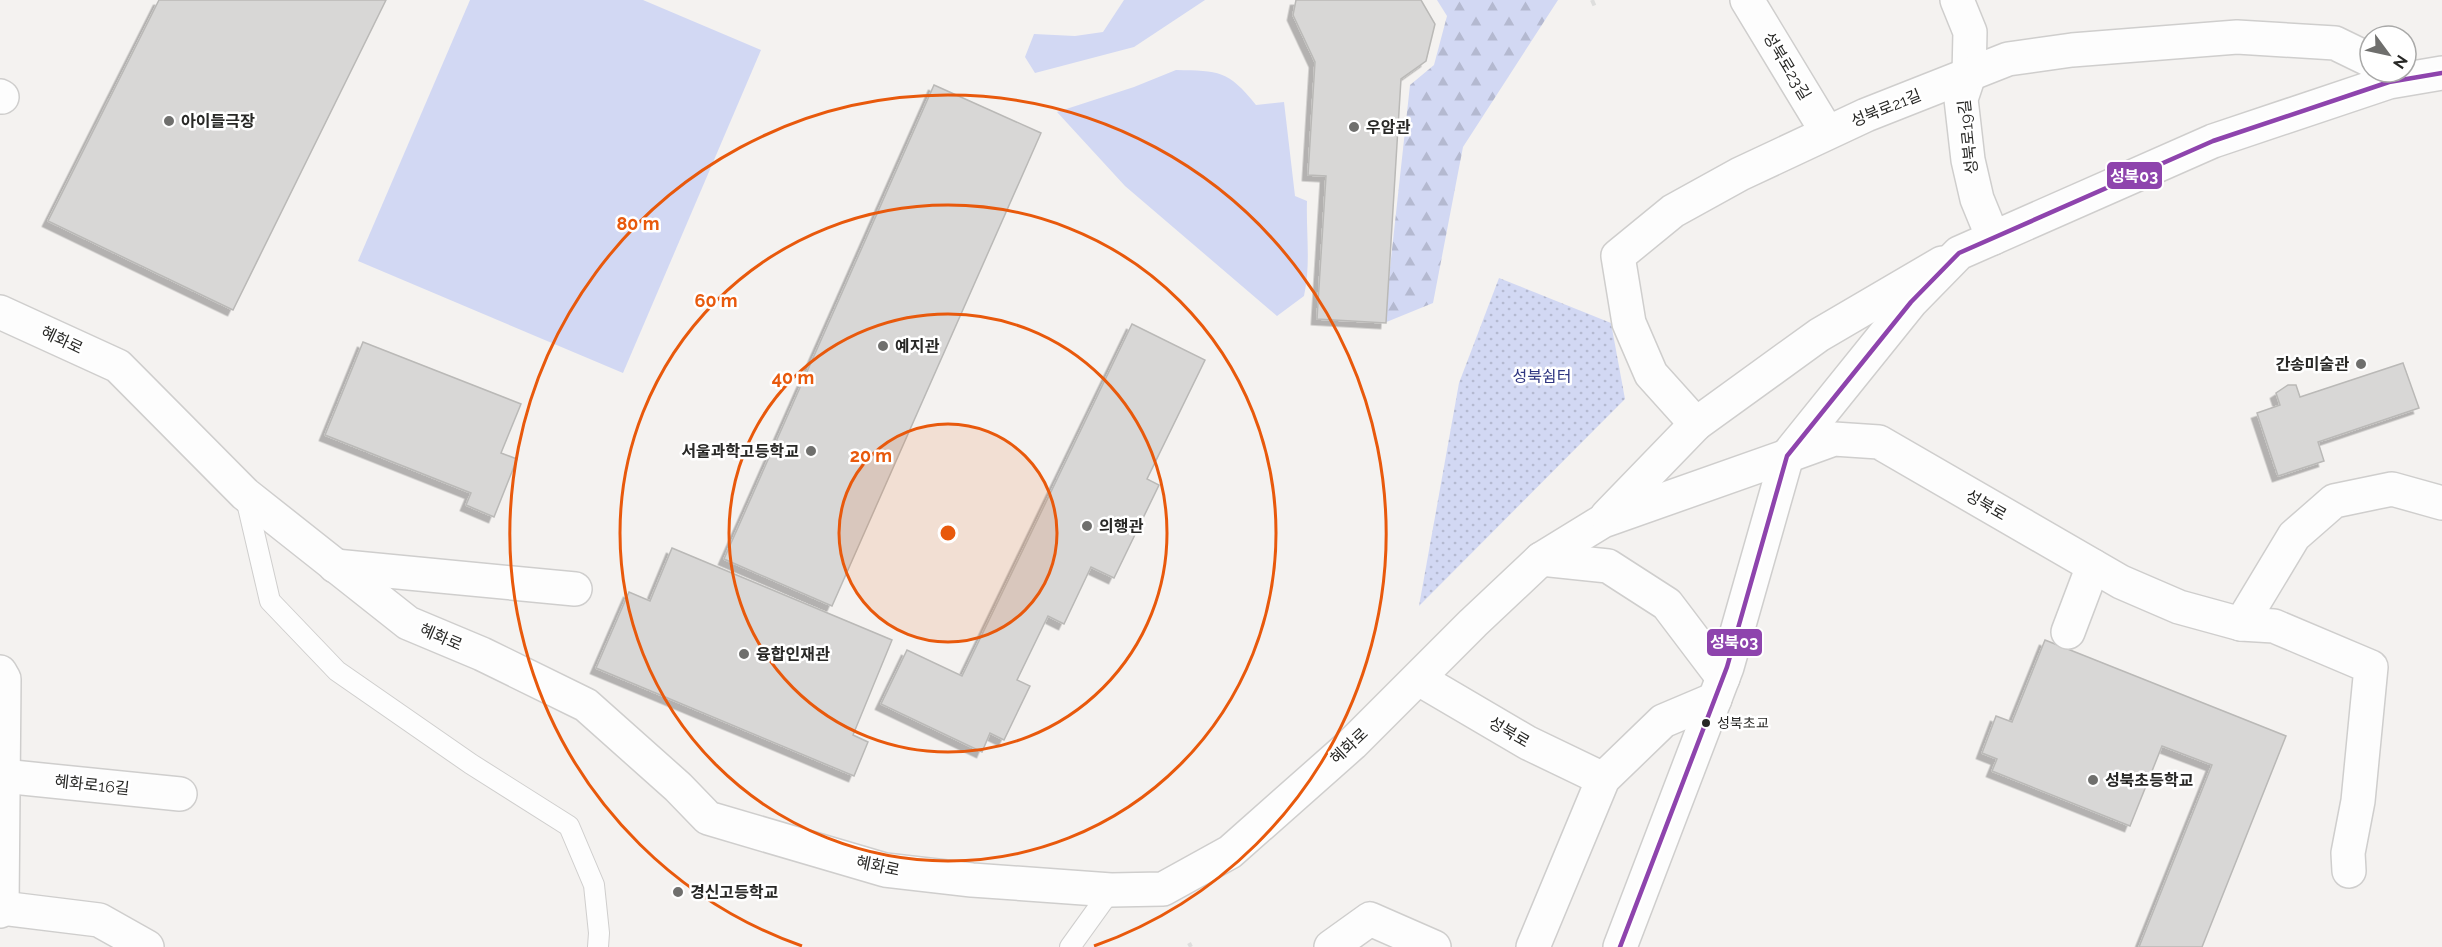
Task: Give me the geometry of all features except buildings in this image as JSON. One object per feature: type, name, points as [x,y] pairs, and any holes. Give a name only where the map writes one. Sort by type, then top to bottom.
[{"type":"street","name":"성북로23길","points":[[1747,0],[1827,132]]},
{"type":"street","name":"성북로19길","points":[[1957,0],[1970,32],[1969,75],[1961,99],[1968,160],[1977,199],[1993,238]]},
{"type":"street","name":"성북로21길","points":[[1696,424],[1651,374],[1629,322],[1618,256],[1673,211],[1740,174],[1827,132],[2008,59],[2072,50],[2237,37],[2335,43],[2358,54]]},
{"type":"street","points":[[2418,75],[2442,73]]},
{"type":"street","points":[[1603,521],[1696,424],[1819,335],[1959,253],[2213,141],[2383,84]]},
{"type":"street","points":[[1620,947],[1719,688],[1787,456],[1911,302],[1959,253]]},
{"type":"street","name":"혜화로","points":[[0,312],[118,366],[245,494],[408,623],[482,654],[586,705],[678,787],[708,818],[885,870],[972,880],[1111,890],[1162,889],[1230,852],[1352,744],[1473,623],[1541,560],[1603,521],[1787,456]]},
{"type":"street","name":"성북로","points":[[1787,456],[1834,439],[1879,442],[2121,582],[2179,607],[2241,624],[2274,626],[2371,667],[2358,801],[2348,853],[2349,871]]},
{"type":"street","points":[[2241,624],[2294,536],[2334,501],[2392,489],[2442,503]]},
{"type":"street","points":[[1541,560],[1608,566],[1667,604],[1719,688]]},
{"type":"street","points":[[335,566],[575,589]]},
{"type":"street","points":[[2068,632],[2093,566]]},
{"type":"street","points":[[0,672],[4,678],[1,910],[99,920],[147,947]]},
{"type":"street","name":"성북로","points":[[1419,679],[1528,744],[1603,779]]},
{"type":"street","points":[[1533,947],[1603,779],[1663,721],[1719,688]]},
{"type":"street","name":"혜화로16길","points":[[3,776],[180,795]]},
{"type":"street","points":[[1331,947],[1370,919],[1434,947]]},
{"type":"lane","points":[[245,494],[270,602],[337,671],[471,764],[569,826],[594,885],[599,933],[598,947]]},
{"type":"lane","points":[[1070,947],[1111,890]]},
{"type":"path","points":[[1592,0],[1595,7]]},
{"type":"green space","points":[[470,0],[643,0],[761,50],[623,373],[358,261]]},
{"type":"green space","points":[[1124,0],[1205,0],[1134,47],[1035,73],[1025,57],[1034,34],[1075,36],[1103,32]]},
{"type":"green space","points":[[1437,0],[1558,0],[1463,147],[1433,303],[1384,323],[1410,85],[1434,65],[1447,16]]},
{"type":"green space","points":[[1176,70],[1213,72],[1222,75],[1238,85],[1256,105],[1284,102],[1295,196],[1307,201],[1308,261],[1304,296],[1277,316],[1125,186],[1057,112],[1134,87]]},
{"type":"green space","name":"성북쉼터","points":[[1499,278],[1611,323],[1625,399],[1419,606],[1459,383]]},
{"type":"transit line","name":"성북03","points":[[1620,947],[1727,667],[1787,456],[1911,302],[1959,253],[2213,141],[2389,82],[2442,73]]},
{"type":"place","name":"아이들극장","points":[[169,121]]},
{"type":"place","name":"우암관","points":[[1354,127]]},
{"type":"place","name":"예지관","points":[[883,346]]},
{"type":"place","name":"간송미술관","points":[[2361,364]]},
{"type":"place","name":"서울과학고등학교","points":[[811,451]]},
{"type":"place","name":"의행관","points":[[1087,526]]},
{"type":"place","name":"융합인재관","points":[[744,654]]},
{"type":"place","name":"성북초교","points":[[1706,723]]},
{"type":"place","name":"성북초등학교","points":[[2093,780]]},
{"type":"place","name":"경신고등학교","points":[[678,892]]}]
